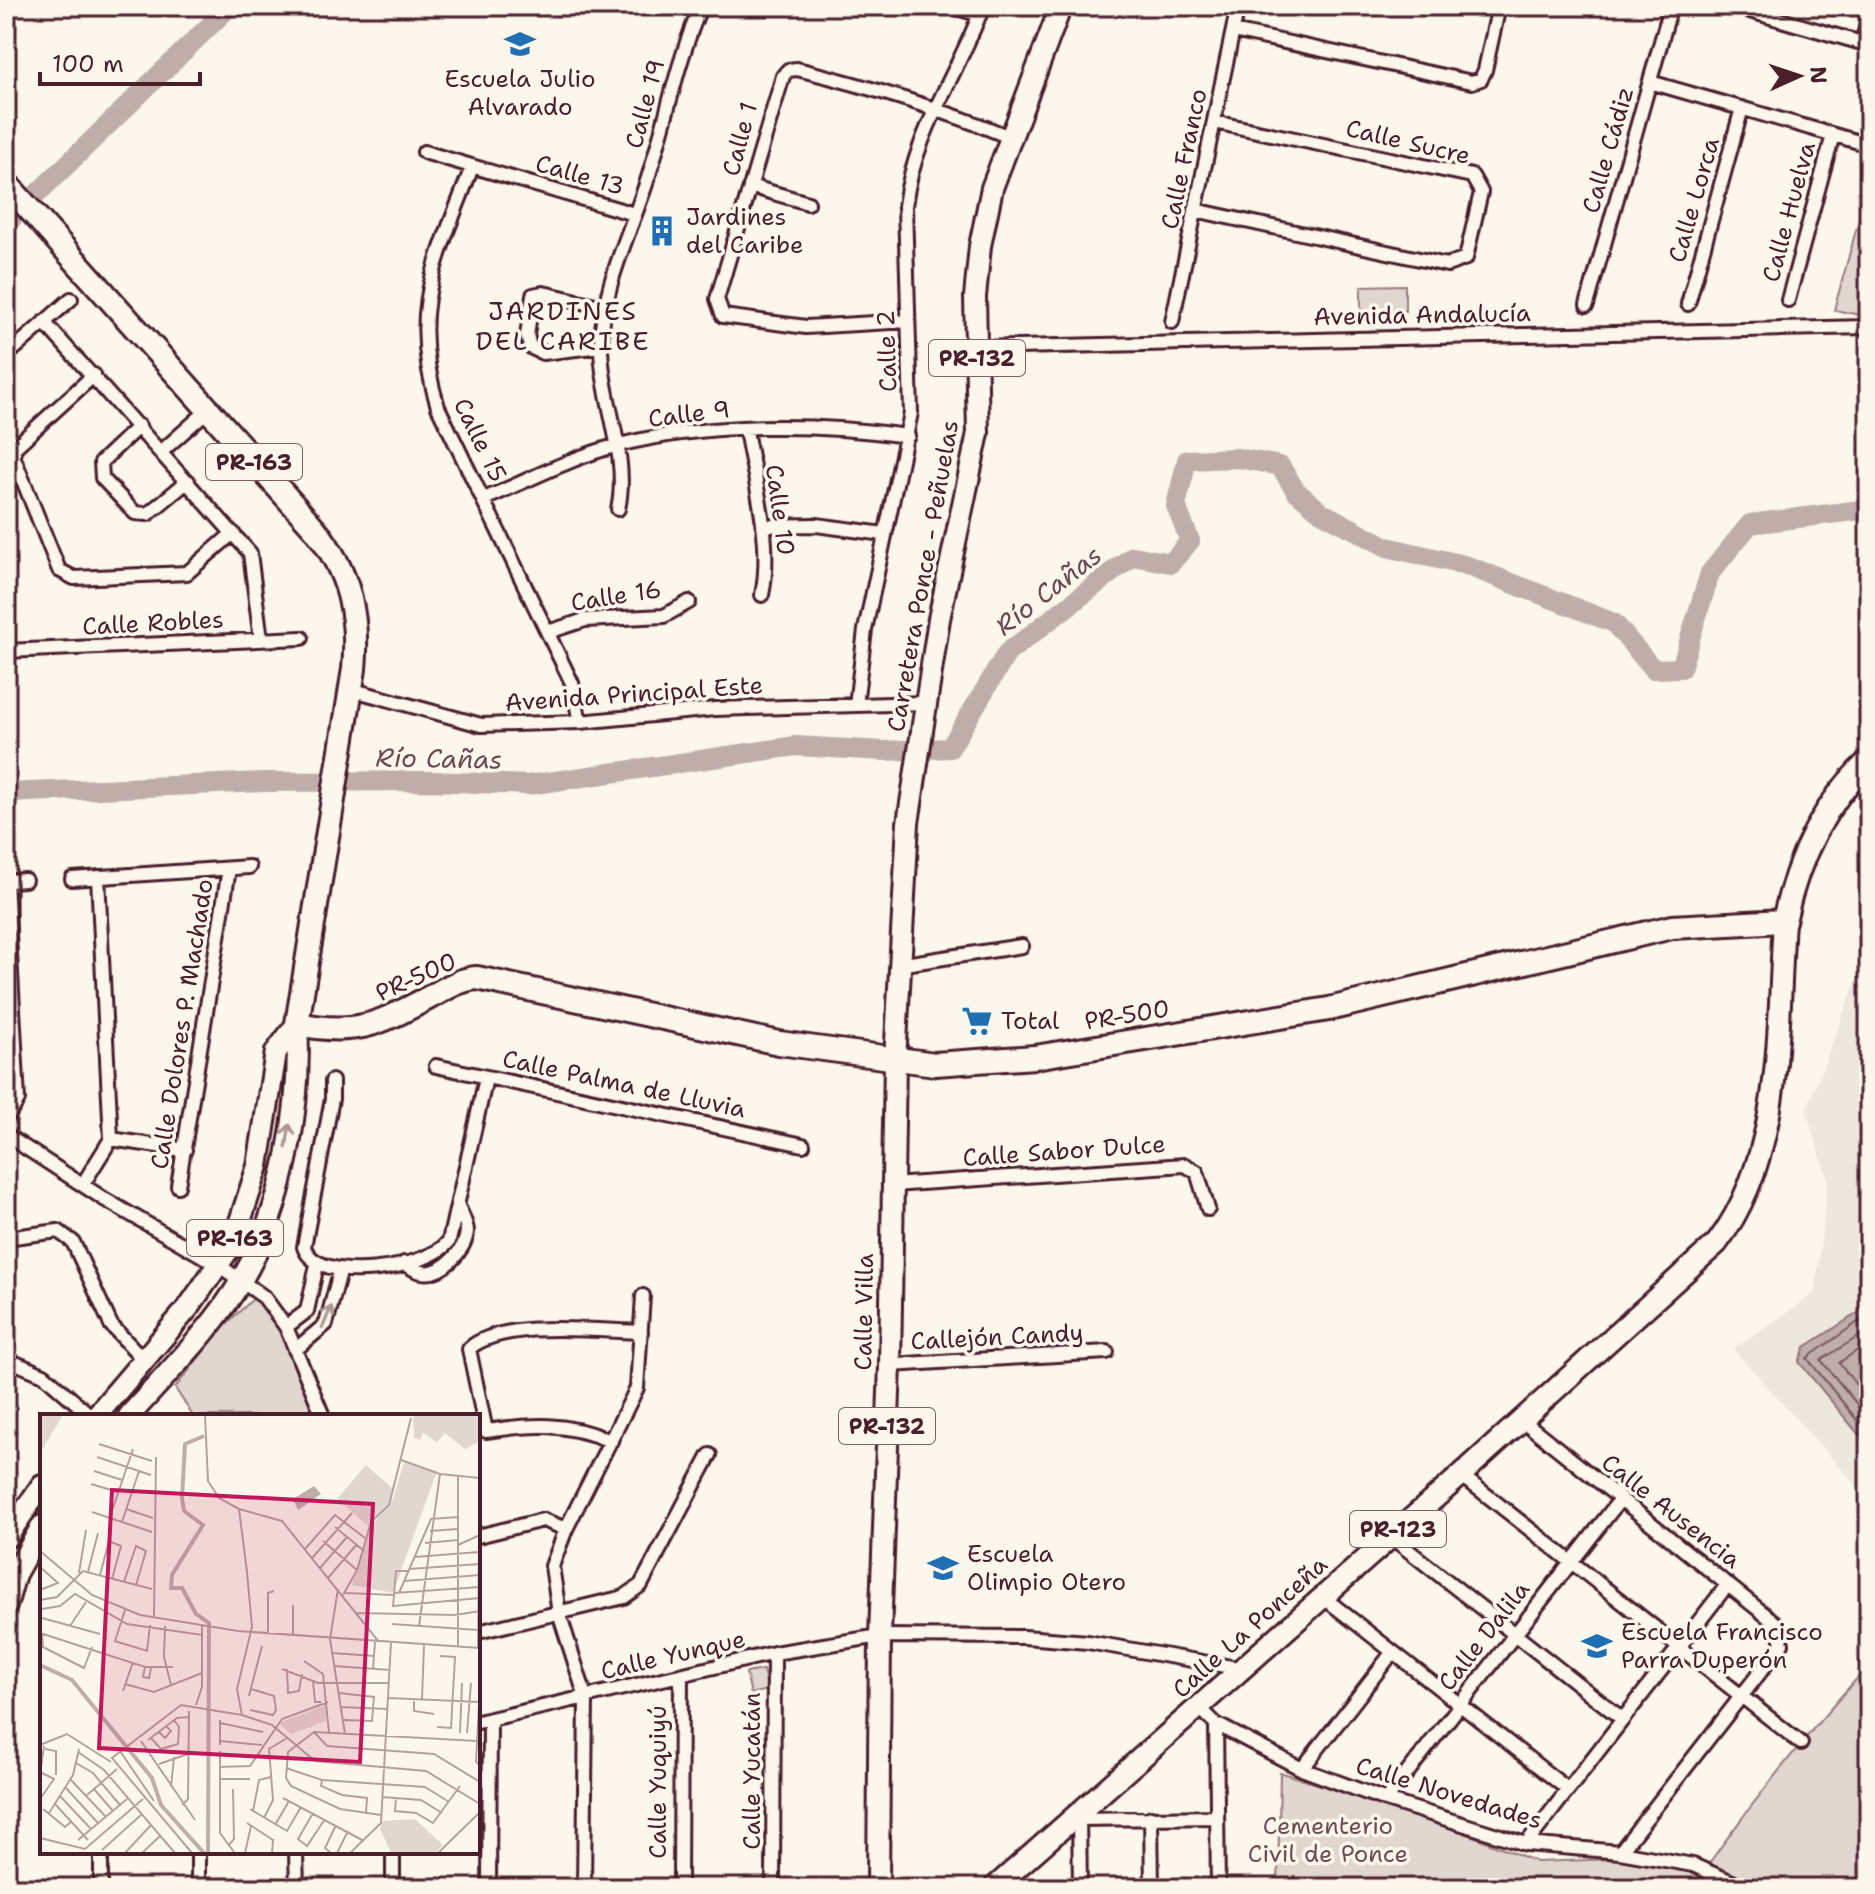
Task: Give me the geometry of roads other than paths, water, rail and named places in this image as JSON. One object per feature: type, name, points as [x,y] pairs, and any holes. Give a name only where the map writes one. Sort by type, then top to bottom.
[{"type":"highway","name":"PR-163","points":[[6,183],[315,529],[338,562],[352,596],[356,626],[350,689],[297,1024]]},
{"type":"highway","name":"PR-123","points":[[1784,921],[1796,873],[1809,841],[1827,810],[1869,761]]},
{"type":"highway","name":"PR-500","points":[[297,1024],[330,1030],[359,1029],[380,1023],[456,982],[477,978],[779,1043],[935,1064],[1035,1057],[1329,1009],[1672,927],[1784,921]]},
{"type":"main road","name":"Carretera Ponce - Peñuelas","points":[[913,785],[939,619],[978,433],[975,297],[980,246],[992,188],[1061,6]]},
{"type":"main road","name":"Calle Villa","points":[[878,1888],[880,1636],[890,1365],[898,965],[913,785]]},
{"type":"main road","name":"Calle La Ponceña","points":[[994,1888],[1079,1817],[1717,1243],[1738,1215],[1758,1170],[1772,1081],[1784,921]]},
{"type":"main road","name":"PR-163","points":[[131,1414],[179,1360],[231,1274],[253,1226],[265,1186],[269,1156],[266,1116],[276,1052],[297,1024]]},
{"type":"main road","name":"PR-163","points":[[95,1414],[188,1308],[231,1274],[269,1228],[284,1163],[296,1088],[297,1024]]},
{"type":"main road","points":[[6,1538],[40,1488]]},
{"type":"main road","points":[[6,1606],[15,1574],[40,1530]]},
{"type":"street","name":"Calle 19","points":[[634,214],[647,181],[686,40],[701,6]]},
{"type":"street","points":[[950,6],[982,11]]},
{"type":"street","name":"Calle Franco","points":[[1172,322],[1238,6]]},
{"type":"street","points":[[1233,31],[1472,82],[1481,79],[1485,70],[1499,6]]},
{"type":"street","name":"Calle Cádiz","points":[[1587,305],[1671,6]]},
{"type":"street","points":[[1732,6],[1771,11],[1866,44],[1869,17]]},
{"type":"street","name":"Calle 2","points":[[856,705],[865,630],[911,413],[905,206],[908,182],[936,107],[982,11]]},
{"type":"street","name":"Calle 1","points":[[908,321],[806,327],[723,316],[717,299],[779,84],[788,70],[866,85],[936,107],[1012,138]]},
{"type":"street","points":[[1650,82],[1869,145]]},
{"type":"street","name":"Calle Lorca","points":[[1688,304],[1742,108]]},
{"type":"street","name":"Calle Sucre","points":[[1195,210],[1447,265],[1466,258],[1481,192],[1472,176],[1214,122]]},
{"type":"street","name":"Calle Huelva","points":[[1788,300],[1833,135]]},
{"type":"street","name":"Calle 13","points":[[424,152],[634,214],[604,307],[601,346],[603,382],[622,491],[618,509]]},
{"type":"street","name":"Calle 15","points":[[472,167],[429,281],[423,340],[428,375],[438,407],[572,683],[580,722]]},
{"type":"street","points":[[750,186],[808,203]]},
{"type":"street","points":[[601,346],[543,353],[530,347],[527,335],[533,295],[543,293],[604,307]]},
{"type":"street","points":[[6,356],[71,299]]},
{"type":"street","points":[[44,322],[250,553],[261,640]]},
{"type":"street","name":"Avenida Andalucía","points":[[976,348],[1869,327]]},
{"type":"street","points":[[94,375],[14,448],[14,458],[59,570],[74,578],[187,573],[233,533]]},
{"type":"street","points":[[162,451],[208,410]]},
{"type":"street","name":"Calle 9","points":[[484,499],[615,446],[686,434],[799,425],[908,436]]},
{"type":"street","points":[[139,426],[101,462],[102,478],[135,513],[148,514],[188,481]]},
{"type":"street","name":"Calle 10","points":[[746,430],[763,526],[766,577],[762,595]]},
{"type":"street","points":[[763,526],[816,525],[884,534]]},
{"type":"street","name":"Calle 16","points":[[548,632],[585,620],[664,616],[689,602]]},
{"type":"street","name":"Calle Robles","points":[[6,651],[302,638]]},
{"type":"street","name":"Avenida Principal Este","points":[[350,689],[481,725],[580,722],[715,709],[856,705],[924,711]]},
{"type":"street","points":[[72,879],[249,867]]},
{"type":"street","name":"Calle Dolores P. Machado","points":[[178,1186],[229,869]]},
{"type":"street","points":[[83,1184],[111,1139],[98,877]]},
{"type":"street","points":[[6,1119],[18,1100],[6,881],[25,880]]},
{"type":"street","points":[[898,965],[1022,946]]},
{"type":"street","name":"Calle Palma de Lluvia","points":[[436,1066],[803,1145]]},
{"type":"street","points":[[332,1081],[332,1099],[304,1247],[308,1258],[317,1265],[340,1272],[404,1263],[441,1252],[449,1241],[486,1078]]},
{"type":"street","points":[[6,1135],[264,1297],[286,1327],[322,1414]]},
{"type":"street","points":[[111,1139],[185,1150]]},
{"type":"street","name":"Calle Sabor Dulce","points":[[892,1185],[1185,1165],[1197,1172],[1208,1209]]},
{"type":"street","points":[[6,1238],[58,1231],[73,1242],[111,1325],[142,1358]]},
{"type":"street","points":[[286,1327],[307,1311],[317,1265]]},
{"type":"street","points":[[295,1350],[326,1324],[340,1272]]},
{"type":"street","points":[[584,1888],[586,1698],[559,1613],[552,1566],[566,1529],[637,1388],[643,1296]]},
{"type":"street","points":[[611,1441],[578,1427],[534,1424],[486,1431],[469,1349],[480,1338],[528,1330],[641,1332]]},
{"type":"street","name":"Callejón Candy","points":[[890,1365],[1107,1352]]},
{"type":"street","points":[[6,1359],[44,1375],[91,1414]]},
{"type":"street","name":"Calle Ausencia","points":[[1522,1420],[1619,1501],[1778,1625],[1782,1644],[1742,1695]]},
{"type":"street","points":[[480,1632],[624,1597],[641,1585],[710,1455]]},
{"type":"street","points":[[1461,1475],[1801,1743]]},
{"type":"street","name":"Calle Dalila","points":[[1386,1800],[1619,1501]]},
{"type":"street","points":[[480,1536],[543,1520],[566,1529]]},
{"type":"street","points":[[1390,1536],[1621,1718]]},
{"type":"street","points":[[1526,1844],[1566,1788],[1728,1584]]},
{"type":"street","points":[[1323,1597],[1566,1788]]},
{"type":"street","name":"Calle Yunque","points":[[484,1720],[774,1653],[880,1636],[1024,1637],[1088,1642],[1243,1669]]},
{"type":"street","name":"Calle Yucatán","points":[[773,1888],[774,1653]]},
{"type":"street","points":[[1302,1769],[1392,1653]]},
{"type":"street","name":"Calle Yuquiyú","points":[[680,1888],[681,1676]]},
{"type":"street","points":[[1620,1852],[1742,1695]]},
{"type":"street","name":"Calle Novedades","points":[[1200,1708],[1216,1724],[1302,1769],[1386,1800],[1526,1844],[1620,1852],[1693,1865],[1746,1888]]},
{"type":"street","points":[[484,1720],[489,1888]]},
{"type":"street","points":[[1216,1724],[1218,1888]]},
{"type":"street","points":[[1080,1888],[1079,1817],[1217,1817]]},
{"type":"street","points":[[1151,1817],[1152,1888]]},
{"type":"street","points":[[101,1854],[101,1888]]},
{"type":"street","points":[[198,1854],[198,1888]]},
{"type":"street","points":[[296,1854],[297,1888]]},
{"type":"street","points":[[393,1854],[393,1888]]},
{"type":"water","points":[[1861,1311],[1869,1312],[1869,1447],[1799,1362],[1805,1347]]},
{"type":"waterway","points":[[6,224],[230,6]]},
{"type":"waterway","name":"Río Cañas","points":[[6,793],[263,782],[431,781],[528,785],[796,746],[884,751],[950,748],[1007,653],[1133,556],[1171,563],[1190,541],[1176,506],[1187,460],[1238,458],[1280,466],[1296,491],[1321,512],[1387,547],[1468,566],[1614,623],[1653,669],[1681,668],[1710,573],[1750,524],[1869,509]]},
{"type":"place","name":"Escuela Julio Alvarado","points":[[520,44]]},
{"type":"place","name":"Jardines del Caribe","points":[[662,231]]},
{"type":"place","name":"Total","points":[[977,1021]]},
{"type":"place","name":"Escuela Olimpio Otero","points":[[943,1568]]},
{"type":"place","name":"Escuela Francisco Parra Duperón","points":[[1597,1646]]},
{"type":"district","name":"JARDINES DEL CARIBE","points":[[563,325]]},
{"type":"park label","name":"Cementerio Civil de Ponce","points":[[1328,1840]]}]
